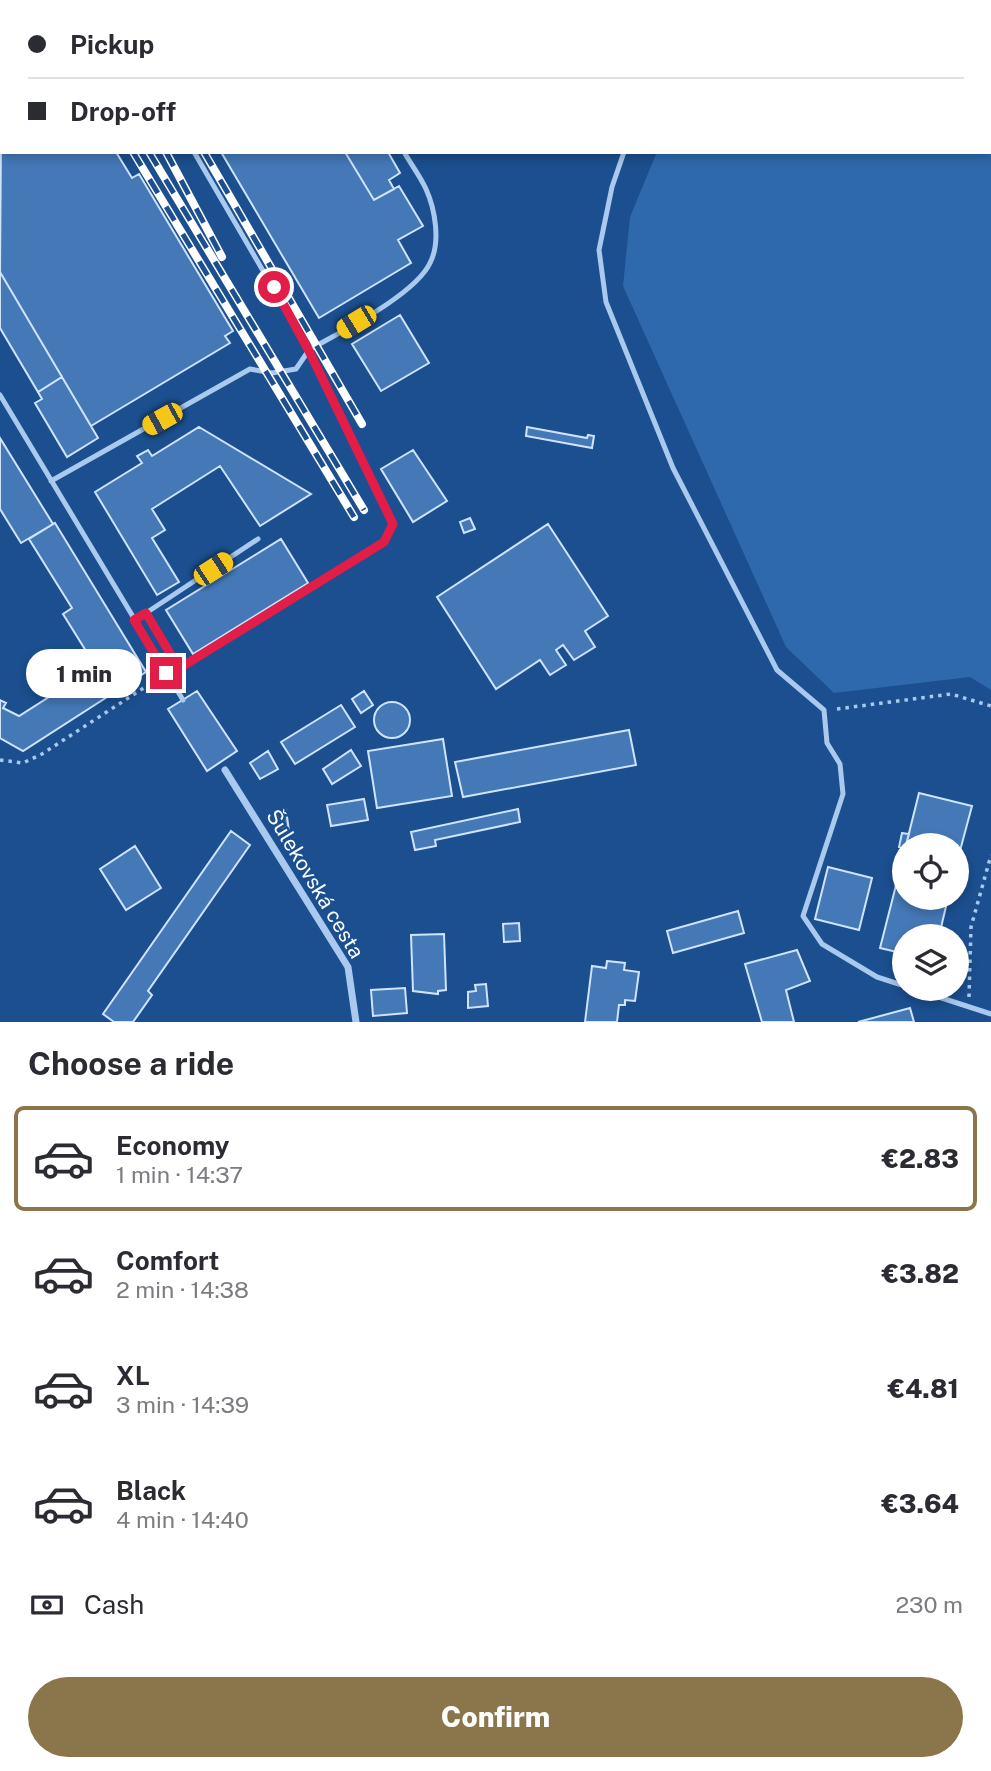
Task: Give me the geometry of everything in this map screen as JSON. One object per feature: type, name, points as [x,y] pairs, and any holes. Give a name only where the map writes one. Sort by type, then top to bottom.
[{"type":"street","name":"Šulekovská cesta","points":[[222,766],[348,967],[356,1022]]},
{"type":"lane","points":[[146,613],[174,660],[183,666],[384,542],[393,524],[309,351],[195,154]]},
{"type":"lane","points":[[51,481],[250,369],[272,373],[296,369],[309,351],[416,282],[431,262],[434,216],[426,189],[405,154]]},
{"type":"lane","points":[[623,154],[612,187],[599,250],[606,302],[673,468],[777,670],[824,710],[828,743],[840,764],[843,794],[803,916],[822,944],[877,977],[892,982]]},
{"type":"lane","points":[[0,395],[183,700]]},
{"type":"lane","points":[[134,620],[258,539]]},
{"type":"lane","points":[[955,1001],[991,1014]]},
{"type":"path","points":[[0,760],[23,763],[42,754],[166,673]]},
{"type":"path","points":[[824,710],[951,694],[991,706]]},
{"type":"path","points":[[969,1005],[971,927],[991,855]]},
{"type":"shaded area","points":[[656,154],[991,154],[991,690],[970,677],[834,693],[786,647],[623,286],[630,217]]},
{"type":"building","points":[[1,154],[117,154],[132,178],[139,174],[233,331],[225,336],[230,343],[91,426],[0,272]]},
{"type":"building","points":[[222,154],[346,154],[374,200],[399,186],[423,226],[398,240],[411,263],[319,318]]},
{"type":"building","points":[[346,154],[389,154],[400,173],[389,180],[394,189],[374,200]]},
{"type":"building","points":[[0,272],[62,377],[38,392],[0,328]]},
{"type":"building","points":[[400,315],[429,363],[381,391],[352,344]]},
{"type":"building","points":[[62,377],[98,438],[67,457],[35,403],[42,399],[38,392]]},
{"type":"building","points":[[199,427],[311,494],[260,526],[220,466],[152,509],[165,530],[152,538],[179,582],[157,595],[95,492],[142,463],[137,456],[148,450],[152,456]]},
{"type":"building","points":[[527,427],[587,438],[588,435],[594,436],[592,448],[526,436]]},
{"type":"building","points":[[0,438],[53,524],[21,543],[0,509]]},
{"type":"building","points":[[413,450],[447,501],[413,522],[381,469]]},
{"type":"building","points":[[470,518],[475,529],[464,533],[460,522]]},
{"type":"building","points":[[55,523],[146,672],[23,751],[0,738],[0,700],[6,703],[3,708],[19,716],[96,667],[63,614],[72,608],[29,539]]},
{"type":"building","points":[[548,524],[608,616],[585,631],[595,647],[574,660],[563,645],[556,650],[566,665],[550,675],[540,660],[496,689],[437,597]]},
{"type":"building","points":[[281,539],[308,583],[193,654],[166,610]]},
{"type":"building","points":[[197,691],[237,751],[207,771],[168,709]]},
{"type":"building","points":[[364,691],[373,705],[361,713],[352,699]]},
{"type":"building","points":[[392,702],[405,707],[410,720],[405,733],[392,738],[379,733],[374,720],[379,707]]},
{"type":"building","points":[[341,705],[355,727],[295,764],[281,742]]},
{"type":"building","points":[[629,730],[636,765],[463,797],[455,762]]},
{"type":"building","points":[[443,739],[452,796],[377,808],[368,751]]},
{"type":"building","points":[[351,750],[361,766],[332,784],[323,769]]},
{"type":"building","points":[[268,751],[278,769],[260,779],[250,763]]},
{"type":"building","points":[[919,793],[972,806],[965,833],[909,833]]},
{"type":"building","points":[[364,799],[368,820],[331,826],[327,805]]},
{"type":"building","points":[[518,809],[520,822],[435,840],[436,846],[415,850],[411,832]]},
{"type":"building","points":[[286,810],[289,831],[283,831],[280,811]]},
{"type":"building","points":[[231,831],[250,845],[148,991],[152,995],[133,1022],[114,1022],[103,1014]]},
{"type":"building","points":[[135,846],[161,888],[126,910],[100,869]]},
{"type":"building","points":[[828,867],[872,878],[859,930],[815,919]]},
{"type":"building","points":[[892,901],[892,910],[945,910],[942,924],[892,924],[892,951],[880,948]]},
{"type":"building","points":[[738,911],[744,933],[673,953],[667,931]]},
{"type":"building","points":[[519,923],[520,941],[504,942],[503,924]]},
{"type":"building","points":[[444,934],[446,990],[438,991],[438,994],[413,991],[411,935]]},
{"type":"building","points":[[797,950],[810,981],[786,990],[794,1022],[762,1022],[745,964]]},
{"type":"building","points":[[607,961],[625,963],[624,970],[639,972],[635,1001],[625,1000],[625,1005],[619,1005],[617,1022],[585,1022],[592,966],[606,968]]},
{"type":"building","points":[[486,984],[488,1006],[468,1008],[468,992],[476,991],[475,985]]},
{"type":"building","points":[[405,988],[407,1013],[373,1016],[371,990]]},
{"type":"building","points":[[910,1008],[914,1022],[858,1022]]},
{"type":"railway","points":[[134,154],[354,517]]},
{"type":"railway","points":[[150,154],[364,510]]},
{"type":"railway","points":[[167,154],[222,257]]},
{"type":"railway","points":[[205,154],[362,424]]},
{"type":"route","points":[[166,673],[134,620],[146,613],[174,660],[183,666],[384,542],[393,524],[309,351],[274,287]]}]
